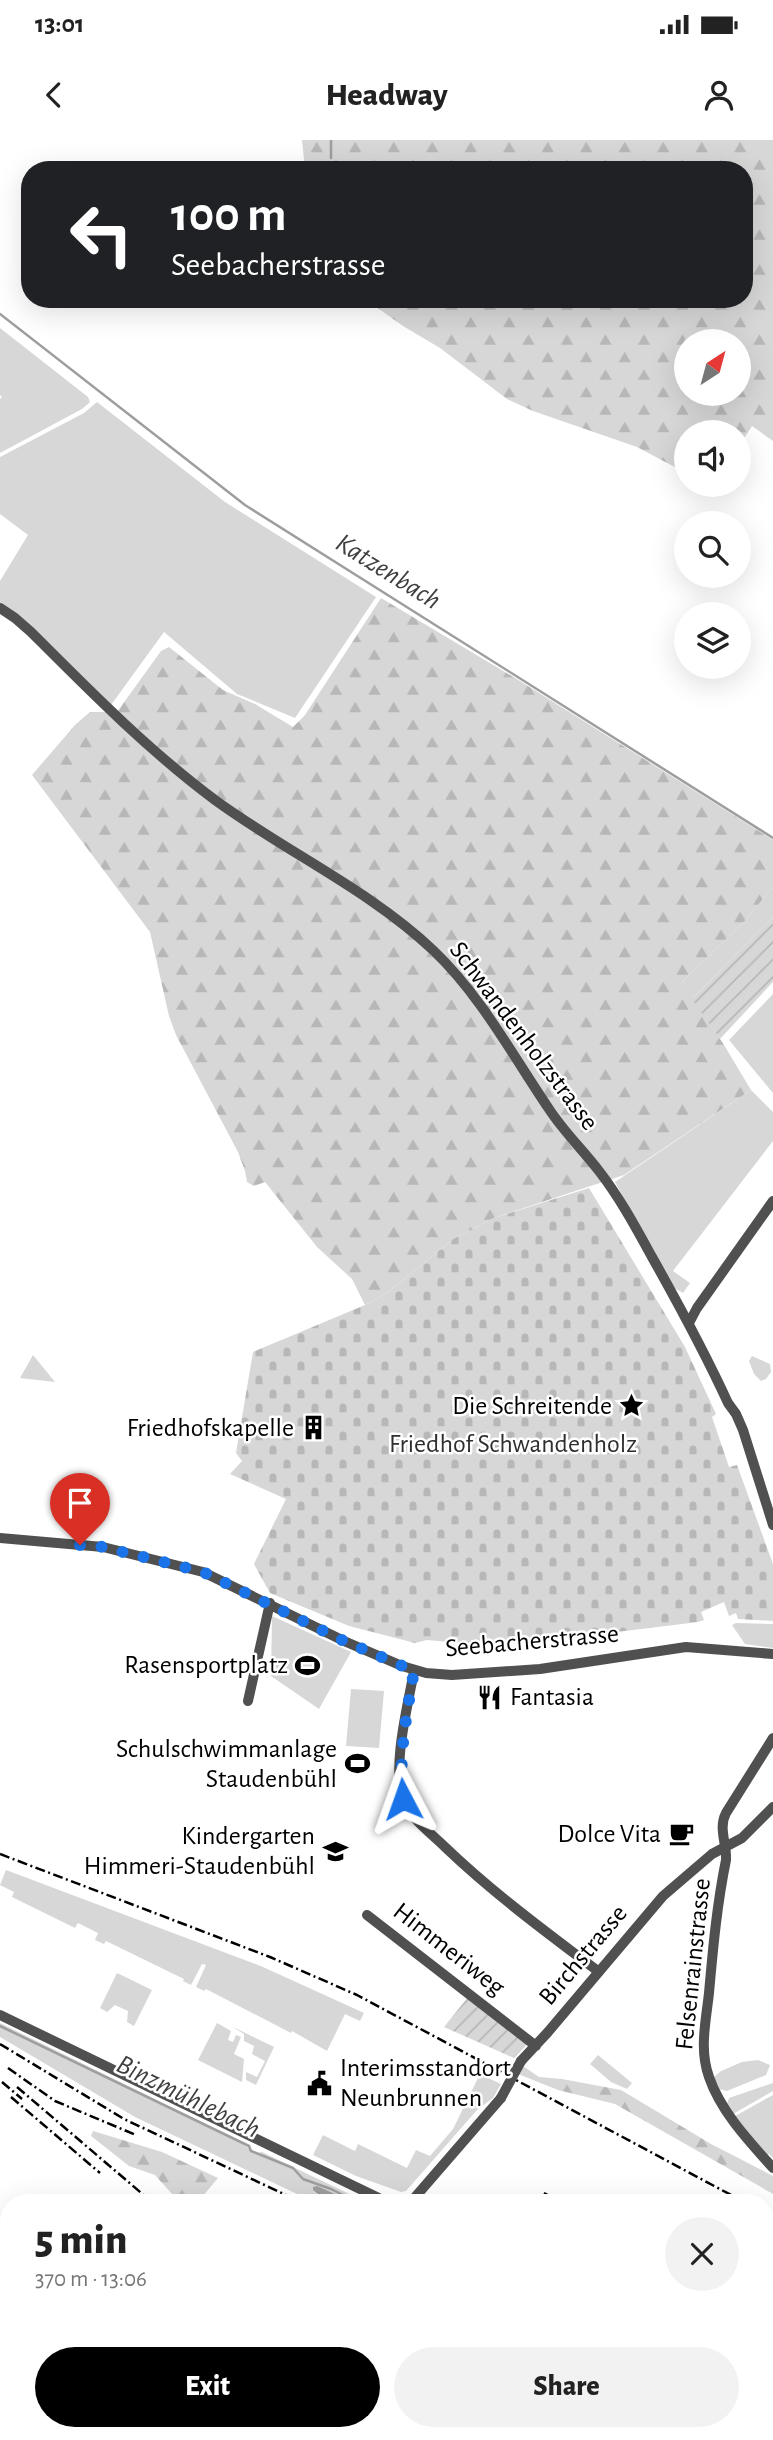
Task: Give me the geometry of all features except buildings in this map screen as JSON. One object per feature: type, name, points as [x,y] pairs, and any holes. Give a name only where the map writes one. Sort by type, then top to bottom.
[{"type":"street","name":"Schwandenholzstrasse","points":[[0,608],[23,625],[128,728],[216,800],[384,911],[433,951],[459,979],[506,1042],[570,1139],[599,1170],[625,1210],[689,1323],[743,1430],[773,1525]]},
{"type":"street","points":[[689,1323],[773,1201]]},
{"type":"street","name":"Seebacherstrasse","points":[[0,1538],[103,1547],[203,1572],[344,1641],[414,1671],[452,1675],[540,1669],[685,1647],[773,1657]]},
{"type":"street","points":[[248,1701],[270,1604]]},
{"type":"street","points":[[414,1671],[404,1723],[400,1774],[403,1799],[418,1822],[473,1874],[599,1972]]},
{"type":"street","points":[[727,1846],[722,1830],[723,1818],[773,1738]]},
{"type":"street","name":"Felsenrainstrasse","points":[[773,1807],[742,1838],[727,1846],[704,2038],[705,2063],[714,2088],[731,2117],[773,2168]]},
{"type":"street","name":"Birchstrasse","points":[[418,2194],[500,2098],[521,2062],[663,1896],[712,1854],[727,1846]]},
{"type":"street","name":"Himmeriweg","points":[[367,1915],[536,2046]]},
{"type":"street","points":[[0,2015],[371,2194]]},
{"type":"green space","points":[[302,140],[773,140],[773,441],[751,428],[751,420],[674,420],[674,467],[637,447],[533,411],[507,399],[440,348],[378,308],[753,308],[753,161],[304,161]]},
{"type":"green space","points":[[0,328],[88,397],[90,402],[82,409],[0,453],[2,397]]},
{"type":"green space","points":[[97,402],[225,502],[376,597],[295,718],[237,694],[164,632],[111,705],[0,604],[0,581],[28,535],[0,514],[0,457],[84,413]]},
{"type":"green space","points":[[381,598],[520,681],[773,840],[773,887],[744,922],[682,982],[751,1090],[624,1175],[494,1218],[453,1239],[387,1293],[365,1305],[352,1279],[317,1247],[265,1182],[254,1186],[247,1182],[238,1152],[176,1035],[169,1016],[150,932],[32,775],[75,725],[90,712],[117,712],[161,651],[169,647],[223,690],[255,704],[293,727],[305,715]]},
{"type":"green space","points":[[773,887],[773,917],[692,999],[682,982],[744,922]]},
{"type":"green space","points":[[773,917],[773,982],[720,1039],[692,999]]},
{"type":"green space","points":[[773,994],[773,1093],[729,1040]]},
{"type":"green space","points":[[751,1090],[773,1112],[773,1141],[673,1271],[690,1283],[683,1293],[671,1286],[615,1182]]},
{"type":"green space","name":"Friedhof Schwandenholz","points":[[589,1188],[685,1347],[716,1414],[712,1417],[729,1467],[737,1465],[773,1564],[773,1621],[738,1619],[736,1613],[729,1616],[724,1602],[701,1612],[704,1620],[698,1622],[552,1640],[471,1644],[427,1640],[415,1643],[349,1626],[270,1593],[254,1564],[286,1499],[230,1474],[242,1461],[236,1453],[253,1352],[365,1305],[387,1293],[453,1239],[494,1218]]},
{"type":"green space","points":[[33,1355],[55,1382],[20,1378]]},
{"type":"green space","points":[[752,1356],[770,1364],[771,1372],[766,1379],[761,1381],[754,1374],[749,1361]]},
{"type":"green space","name":"Rasensportplatz","points":[[272,1616],[351,1652],[319,1709],[271,1676]]},
{"type":"green space","points":[[773,1624],[773,1648],[745,1644],[732,1625]]},
{"type":"green space","points":[[351,1689],[384,1691],[379,1748],[346,1746]]},
{"type":"green space","points":[[6,1870],[263,1967],[364,2013],[360,2021],[345,2014],[327,2051],[292,2031],[291,2033],[206,1989],[204,1991],[196,1987],[206,1965],[202,1964],[191,1985],[183,1981],[184,1979],[106,1941],[104,1944],[95,1940],[98,1933],[78,1923],[75,1928],[12,1897],[14,1892],[0,1885]]},
{"type":"green space","points":[[117,1973],[152,1990],[134,2026],[127,2022],[128,2011],[115,2005],[107,2012],[100,2008]]},
{"type":"green space","points":[[468,1997],[527,2044],[514,2058],[444,2027]]},
{"type":"green space","points":[[0,2023],[226,2134],[257,2153],[262,2152],[349,2194],[297,2194],[135,2117],[0,2037]]},
{"type":"green space","points":[[217,2023],[231,2031],[228,2040],[233,2042],[236,2035],[241,2037],[234,2054],[244,2059],[242,2082],[198,2060]]},
{"type":"green space","points":[[231,2026],[274,2047],[256,2085],[246,2080],[246,2072],[257,2077],[265,2061],[252,2054],[254,2046],[244,2041],[244,2034]]},
{"type":"green space","points":[[598,2055],[632,2083],[627,2089],[611,2082],[590,2064]]},
{"type":"green space","points":[[758,2060],[770,2065],[766,2075],[727,2091],[719,2089],[714,2077],[721,2071],[742,2062]]},
{"type":"green space","points":[[523,2066],[539,2077],[621,2090],[711,2144],[773,2176],[773,2194],[615,2104],[558,2090],[518,2074]]},
{"type":"green space","points":[[480,2074],[501,2084],[493,2098],[477,2110],[406,2191],[401,2192],[356,2176],[313,2155],[323,2135],[355,2151],[358,2144],[407,2168],[416,2150],[430,2156],[453,2129]]},
{"type":"green space","points":[[773,2083],[773,2091],[733,2114],[727,2104],[729,2098]]},
{"type":"green space","points":[[773,2095],[773,2158],[767,2155],[735,2116]]},
{"type":"green space","points":[[93,2131],[162,2152],[218,2178],[205,2194],[172,2194],[155,2175],[129,2166],[91,2136]]},
{"type":"water","points":[[317,2186],[335,2194],[320,2194],[313,2187]]},
{"type":"waterway","points":[[331,140],[331,158]]},
{"type":"waterway","name":"Katzenbach","points":[[0,314],[245,505],[773,838]]},
{"type":"waterway","name":"Binzmühlebach","points":[[0,2026],[249,2146],[251,2151],[293,2168],[303,2179],[341,2194]]},
{"type":"railway","points":[[0,1854],[270,1957],[357,1995],[729,2194]]},
{"type":"railway","points":[[0,2044],[124,2119],[284,2194]]},
{"type":"railway","points":[[8,2068],[55,2101],[136,2135]]},
{"type":"railway","points":[[2,2082],[22,2099]]},
{"type":"railway","points":[[17,2087],[142,2194]]},
{"type":"railway","points":[[11,2097],[100,2173]]},
{"type":"place","name":"Die Schreitende","points":[[632,1406]]},
{"type":"place","name":"Friedhofskapelle","points":[[314,1428]]},
{"type":"place","name":"Rasensportplatz","points":[[308,1665]]},
{"type":"place","name":"Fantasia","points":[[490,1697]]},
{"type":"place","name":"Schulschwimmanlage Staudenbühl","points":[[357,1764]]},
{"type":"place","name":"Dolce Vita","points":[[681,1834]]},
{"type":"place","name":"Kindergarten Himmeri-Staudenbühl","points":[[335,1851]]},
{"type":"place","name":"Interimsstandort Neunbrunnen","points":[[320,2083]]},
{"type":"route","points":[[80,1545],[103,1547],[203,1572],[344,1641],[414,1671],[404,1723],[400,1774],[403,1799]]}]
